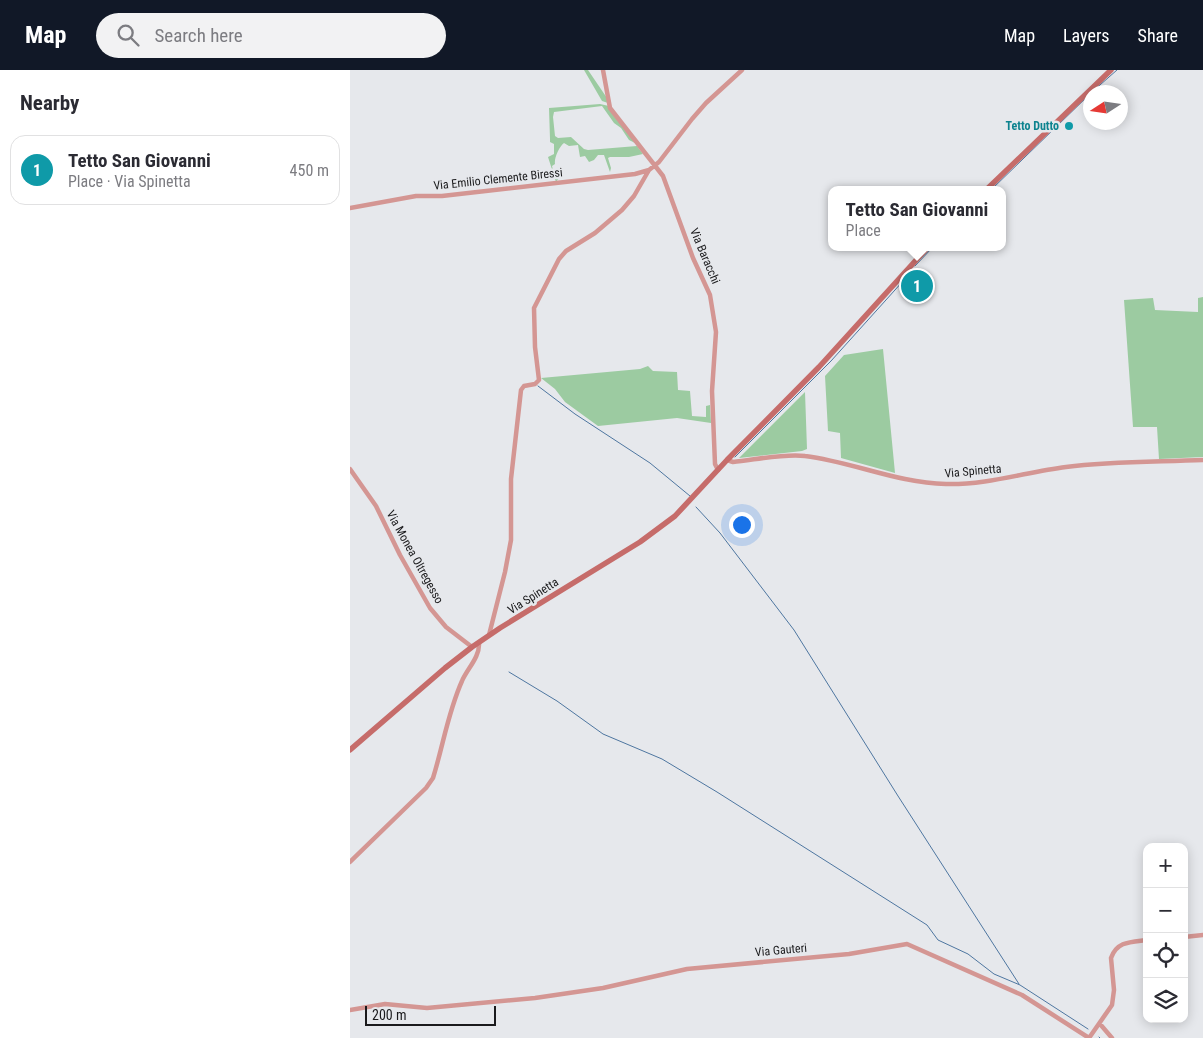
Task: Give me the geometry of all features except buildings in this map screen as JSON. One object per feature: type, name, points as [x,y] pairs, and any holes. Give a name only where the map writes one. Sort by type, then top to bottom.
[{"type":"main road","points":[[990,186],[1111,70]]},
{"type":"main road","name":"Via Spinetta","points":[[350,750],[472,647],[658,530],[675,516],[727,460],[819,367],[924,251]]},
{"type":"street","name":"Via Baracchi","points":[[602,70],[610,108],[663,176],[693,258],[708,290],[716,322],[712,402],[714,464],[718,470]]},
{"type":"street","name":"Via Emilio Clemente Biressi","points":[[489,635],[506,572],[511,540],[511,479],[521,390],[524,386],[536,384],[539,380],[535,347],[534,308],[559,260],[566,251],[595,233],[622,210],[634,196],[649,170],[706,103],[742,70]]},
{"type":"street","name":"Via Emilio Clemente Biressi","points":[[350,208],[416,196],[442,196],[635,174],[649,170]]},
{"type":"street","name":"Via Spinetta","points":[[727,460],[733,462],[798,455],[900,479],[931,484],[957,485],[983,483],[1064,467],[1100,463],[1203,460]]},
{"type":"street","name":"Via Monea Oltregesso","points":[[350,469],[376,506],[400,555],[430,608],[446,627],[472,647]]},
{"type":"street","points":[[350,862],[426,788],[433,778],[454,700],[465,672],[477,655],[478,643]]},
{"type":"street","points":[[1188,937],[1203,935]]},
{"type":"street","name":"Via Gauteri","points":[[350,1010],[385,1004],[427,1008],[535,998],[603,988],[687,969],[849,954],[907,944],[1022,995],[1089,1038],[1112,1005],[1114,990],[1111,958],[1114,950],[1121,944],[1143,941]]},
{"type":"street","points":[[1100,1024],[1112,1038]]},
{"type":"green space","points":[[584,70],[588,70],[607,98],[608,103],[602,101]]},
{"type":"green space","points":[[600,104],[609,106],[635,143],[629,140],[602,106],[554,112],[555,136],[558,138],[571,137],[584,149],[588,150],[637,146],[643,154],[608,158],[611,168],[610,172],[604,155],[598,155],[589,162],[585,156],[580,157],[578,145],[569,146],[564,143],[557,153],[555,164],[552,166],[559,178],[556,182],[548,157],[554,154],[554,144],[550,142],[549,108]]},
{"type":"green space","points":[[1203,297],[1203,457],[1159,459],[1157,427],[1133,427],[1124,300],[1153,298],[1155,310],[1198,312],[1198,298]]},
{"type":"green space","points":[[883,349],[895,473],[841,458],[840,433],[828,431],[825,376],[844,355]]},
{"type":"green space","points":[[648,366],[653,371],[677,372],[678,390],[690,391],[692,416],[706,417],[706,406],[710,405],[711,423],[677,418],[598,426],[565,402],[555,389],[541,378],[640,369]]},
{"type":"green space","points":[[805,392],[807,449],[739,458]]},
{"type":"waterway","points":[[1100,85],[1117,70]]},
{"type":"waterway","points":[[995,186],[1083,101]]},
{"type":"waterway","points":[[915,266],[929,251]]},
{"type":"waterway","points":[[735,457],[831,361],[913,270]]},
{"type":"waterway","points":[[538,386],[575,414],[650,463],[690,496]]},
{"type":"waterway","points":[[696,507],[720,533],[794,630],[1019,984]]},
{"type":"waterway","points":[[509,672],[557,701],[603,734],[662,759],[717,792],[927,925],[938,940],[968,954],[994,974],[1020,985],[1088,1029]]},
{"type":"place","name":"Tetto Dutto","points":[[1069,126]]},
{"type":"place","name":"Tetto San Giovanni","points":[[917,286]]}]
